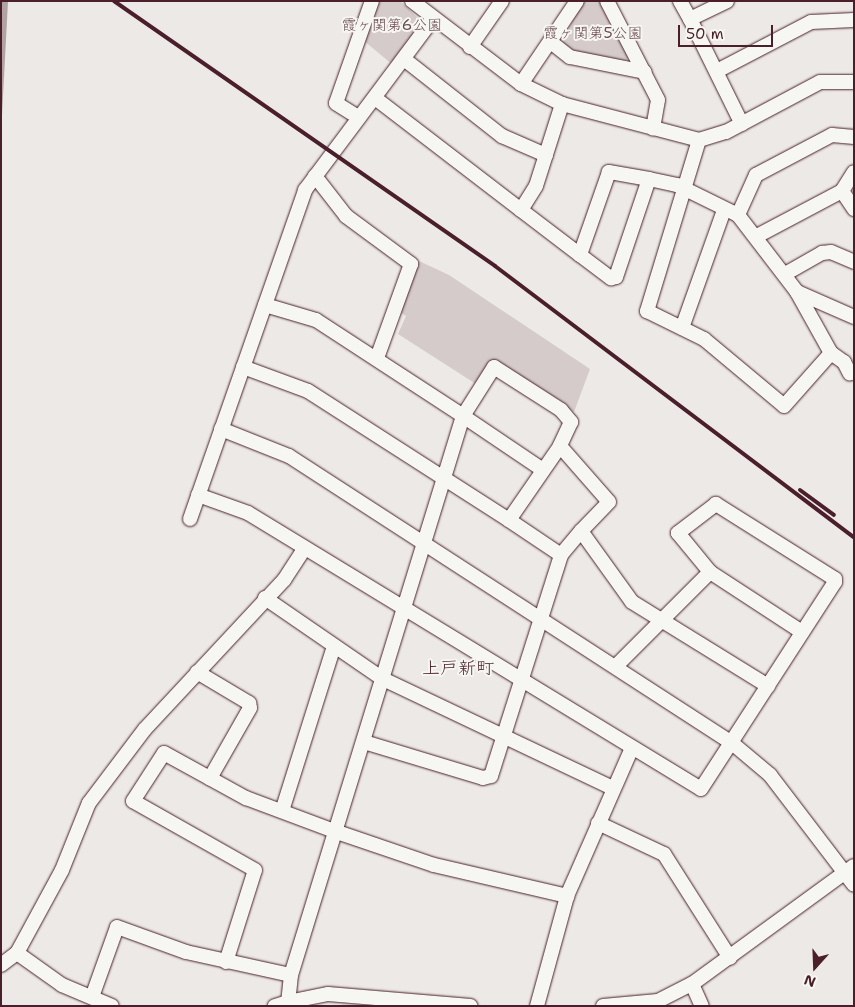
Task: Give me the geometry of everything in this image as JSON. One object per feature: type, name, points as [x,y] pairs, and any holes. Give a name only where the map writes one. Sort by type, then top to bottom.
[{"type":"street","points":[[358,117],[336,103],[372,1]]},
{"type":"street","points":[[412,1],[433,19],[521,84],[562,104],[699,140],[742,124],[820,82],[854,82]]},
{"type":"street","points":[[521,84],[552,43],[577,1]]},
{"type":"street","points":[[607,1],[658,100],[653,129]]},
{"type":"street","points":[[680,1],[717,71],[742,124]]},
{"type":"street","points":[[690,19],[727,1]]},
{"type":"street","points":[[470,47],[499,2]]},
{"type":"street","points":[[190,520],[302,197],[358,117],[375,98],[433,19]]},
{"type":"street","points":[[717,71],[811,22],[854,20]]},
{"type":"street","points":[[552,43],[570,57],[645,72]]},
{"type":"street","points":[[404,59],[502,136],[546,155]]},
{"type":"street","points":[[375,98],[611,278],[616,277],[649,180]]},
{"type":"street","points":[[521,210],[536,186],[562,104]]},
{"type":"street","points":[[738,215],[756,175],[832,135],[854,136]]},
{"type":"street","points":[[699,140],[686,190],[648,311],[704,339],[784,406],[831,353]]},
{"type":"street","points":[[580,255],[609,172],[686,190],[724,210],[738,215],[757,236],[797,292],[831,353],[844,362],[850,374]]},
{"type":"street","points":[[757,236],[842,191],[854,172]]},
{"type":"street","points":[[315,176],[346,216],[411,264],[377,358]]},
{"type":"street","points":[[842,191],[854,209]]},
{"type":"street","points":[[682,328],[724,210]]},
{"type":"street","points":[[785,274],[822,253],[831,252],[854,262]]},
{"type":"street","points":[[797,292],[854,317]]},
{"type":"street","points":[[265,305],[316,320],[377,358],[543,470]]},
{"type":"street","points":[[243,366],[308,391],[562,556]]},
{"type":"street","points":[[470,1006],[328,994],[282,1004],[337,832],[422,546],[463,416],[494,367],[561,410],[570,422],[560,446],[509,520]]},
{"type":"street","points":[[221,429],[289,456],[422,546],[539,616],[732,743],[770,775],[851,875],[692,984],[658,1001],[603,1006]]},
{"type":"street","points":[[364,742],[483,778],[491,776],[522,682],[539,616],[562,556],[581,531],[609,502],[560,446]]},
{"type":"street","points":[[198,495],[248,513],[404,611],[701,789],[732,743],[802,632],[835,579],[716,504],[678,534],[710,572],[802,632]]},
{"type":"street","points":[[581,531],[632,602],[657,621],[768,686]]},
{"type":"street","points":[[1,965],[17,953],[66,862],[89,803],[197,672],[284,580],[305,548]]},
{"type":"street","points":[[616,666],[657,621],[710,572]]},
{"type":"street","points":[[265,598],[383,679],[613,788]]},
{"type":"street","points":[[282,811],[334,646]]},
{"type":"street","points":[[197,672],[249,703],[250,708],[210,778]]},
{"type":"street","points":[[537,1006],[568,896],[613,788],[632,748]]},
{"type":"street","points":[[226,962],[254,870],[133,801],[164,753],[210,778],[282,811],[337,832],[434,865],[568,896]]},
{"type":"street","points":[[598,823],[664,854],[730,958]]},
{"type":"street","points":[[92,997],[117,927],[226,962],[291,974]]},
{"type":"street","points":[[17,953],[62,985],[112,1006]]},
{"type":"street","points":[[692,984],[702,1006]]},
{"type":"green space","name":"霞ヶ関第6公園","points":[[376,1],[400,1],[422,22],[393,65],[363,40]]},
{"type":"green space","name":"霞ヶ関第5公園","points":[[583,1],[601,1],[629,57],[625,61],[575,53],[561,43]]},
{"type":"green space","points":[[419,261],[449,275],[590,369],[574,412],[492,361],[476,384],[398,334],[406,316],[400,312]]},
{"type":"shaded area","points":[[1,1],[8,1],[1,134]]},
{"type":"railway","points":[[114,1],[495,266],[854,538]]},
{"type":"railway","points":[[800,490],[834,515]]},
{"type":"district","name":"上戸新町","points":[[458,668]]}]
